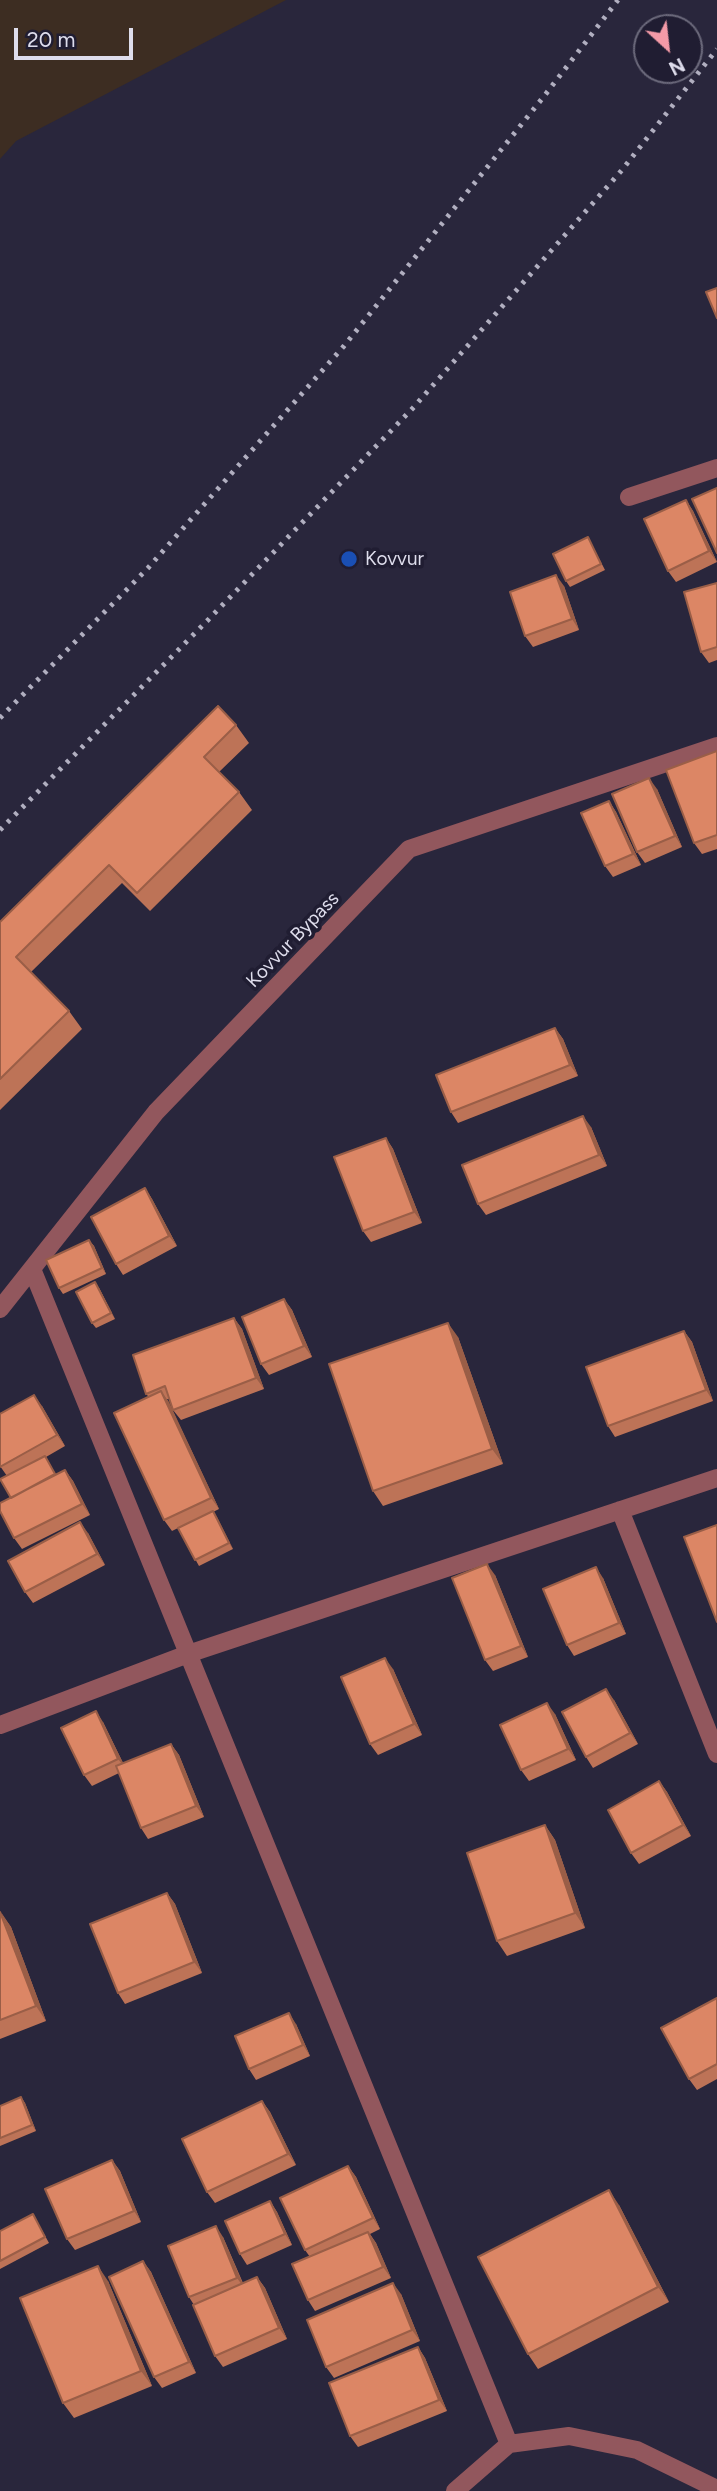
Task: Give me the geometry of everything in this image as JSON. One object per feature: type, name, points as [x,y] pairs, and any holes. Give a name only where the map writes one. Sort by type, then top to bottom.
[{"type":"street","points":[[629,497],[717,467]]},
{"type":"street","name":"Kovvur Bypass","points":[[0,1310],[156,1112],[410,849],[717,746]]},
{"type":"street","points":[[32,1269],[509,2444]]},
{"type":"street","points":[[0,1725],[188,1654],[717,1478]]},
{"type":"street","points":[[620,1510],[717,1754]]},
{"type":"street","points":[[455,2491],[509,2444],[569,2436],[638,2450],[717,2489]]},
{"type":"shaded area","points":[[0,0],[286,0],[16,141],[0,159]]},
{"type":"building","points":[[717,288],[717,318],[706,292]]},
{"type":"building","points":[[717,488],[717,553],[692,499]]},
{"type":"building","points":[[686,500],[709,551],[668,571],[644,519]]},
{"type":"building","points":[[588,537],[601,564],[566,581],[553,554]]},
{"type":"building","points":[[556,575],[572,619],[525,636],[510,592]]},
{"type":"building","points":[[717,583],[717,647],[701,652],[684,592]]},
{"type":"building","points":[[218,706],[236,725],[204,757],[239,792],[137,893],[109,865],[16,957],[69,1011],[0,1079],[0,922]]},
{"type":"building","points":[[717,751],[717,835],[694,843],[666,770]]},
{"type":"building","points":[[649,778],[675,836],[637,852],[612,794]]},
{"type":"building","points":[[609,801],[633,854],[605,866],[581,813]]},
{"type":"building","points":[[555,1028],[570,1065],[451,1112],[436,1075]]},
{"type":"building","points":[[583,1116],[599,1155],[478,1204],[462,1165]]},
{"type":"building","points":[[386,1138],[414,1212],[363,1231],[334,1157]]},
{"type":"building","points":[[145,1188],[169,1236],[116,1264],[91,1217]]},
{"type":"building","points":[[89,1240],[102,1268],[59,1288],[46,1260]]},
{"type":"building","points":[[95,1282],[111,1313],[92,1323],[76,1292]]},
{"type":"building","points":[[284,1299],[304,1346],[261,1364],[242,1317]]},
{"type":"building","points":[[234,1318],[256,1378],[173,1410],[165,1386],[146,1394],[133,1355]]},
{"type":"building","points":[[448,1323],[492,1449],[373,1491],[329,1364]]},
{"type":"building","points":[[684,1331],[706,1390],[608,1426],[586,1367]]},
{"type":"building","points":[[161,1391],[211,1498],[164,1520],[114,1413]]},
{"type":"building","points":[[34,1395],[57,1435],[0,1467],[0,1414]]},
{"type":"building","points":[[45,1456],[55,1474],[11,1498],[0,1479]]},
{"type":"building","points":[[65,1470],[82,1504],[14,1538],[0,1511],[0,1503]]},
{"type":"building","points":[[213,1511],[229,1543],[195,1560],[178,1528]]},
{"type":"building","points":[[80,1522],[97,1554],[25,1592],[8,1561]]},
{"type":"building","points":[[717,1525],[717,1622],[684,1537]]},
{"type":"building","points":[[487,1564],[521,1646],[485,1660],[452,1578]]},
{"type":"building","points":[[596,1567],[619,1623],[567,1645],[543,1589]]},
{"type":"building","points":[[385,1658],[414,1724],[370,1744],[341,1677]]},
{"type":"building","points":[[606,1689],[630,1733],[586,1757],[562,1712]]},
{"type":"building","points":[[547,1703],[568,1749],[521,1770],[500,1725]]},
{"type":"building","points":[[96,1711],[118,1759],[84,1775],[61,1728]]},
{"type":"building","points":[[171,1744],[196,1806],[141,1828],[116,1766]]},
{"type":"building","points":[[659,1781],[683,1825],[631,1853],[608,1810]]},
{"type":"building","points":[[545,1825],[575,1913],[497,1941],[467,1853]]},
{"type":"building","points":[[167,1893],[194,1962],[118,1993],[90,1924]]},
{"type":"building","points":[[0,1912],[36,2006],[0,2020]]},
{"type":"building","points":[[717,1998],[717,2064],[689,2079],[661,2028]]},
{"type":"building","points":[[289,2013],[303,2045],[249,2069],[235,2036]]},
{"type":"building","points":[[21,2097],[32,2125],[0,2138],[0,2106]]},
{"type":"building","points":[[262,2101],[288,2154],[207,2192],[182,2139]]},
{"type":"building","points":[[112,2160],[134,2211],[67,2239],[45,2189]]},
{"type":"building","points":[[348,2166],[373,2218],[305,2250],[280,2198]]},
{"type":"building","points":[[609,2190],[658,2287],[528,2354],[478,2257]]},
{"type":"building","points":[[270,2201],[285,2234],[240,2254],[225,2221]]},
{"type":"building","points":[[33,2214],[45,2237],[0,2261],[0,2231]]},
{"type":"building","points":[[216,2226],[237,2278],[189,2297],[168,2246]]},
{"type":"building","points":[[368,2232],[383,2267],[308,2300],[292,2264]]},
{"type":"building","points":[[143,2261],[189,2362],[154,2377],[109,2277]]},
{"type":"building","points":[[98,2266],[141,2371],[63,2403],[20,2298]]},
{"type":"building","points":[[257,2277],[279,2328],[215,2356],[193,2305]]},
{"type":"building","points":[[393,2283],[412,2330],[326,2367],[307,2320]]},
{"type":"building","points":[[418,2347],[439,2400],[350,2436],[329,2383]]},
{"type":"railway","points":[[0,718],[148,568],[344,346],[618,0]]},
{"type":"railway","points":[[0,830],[413,408],[622,170],[717,49]]},
{"type":"place","name":"Kovvur","points":[[349,559]]}]
